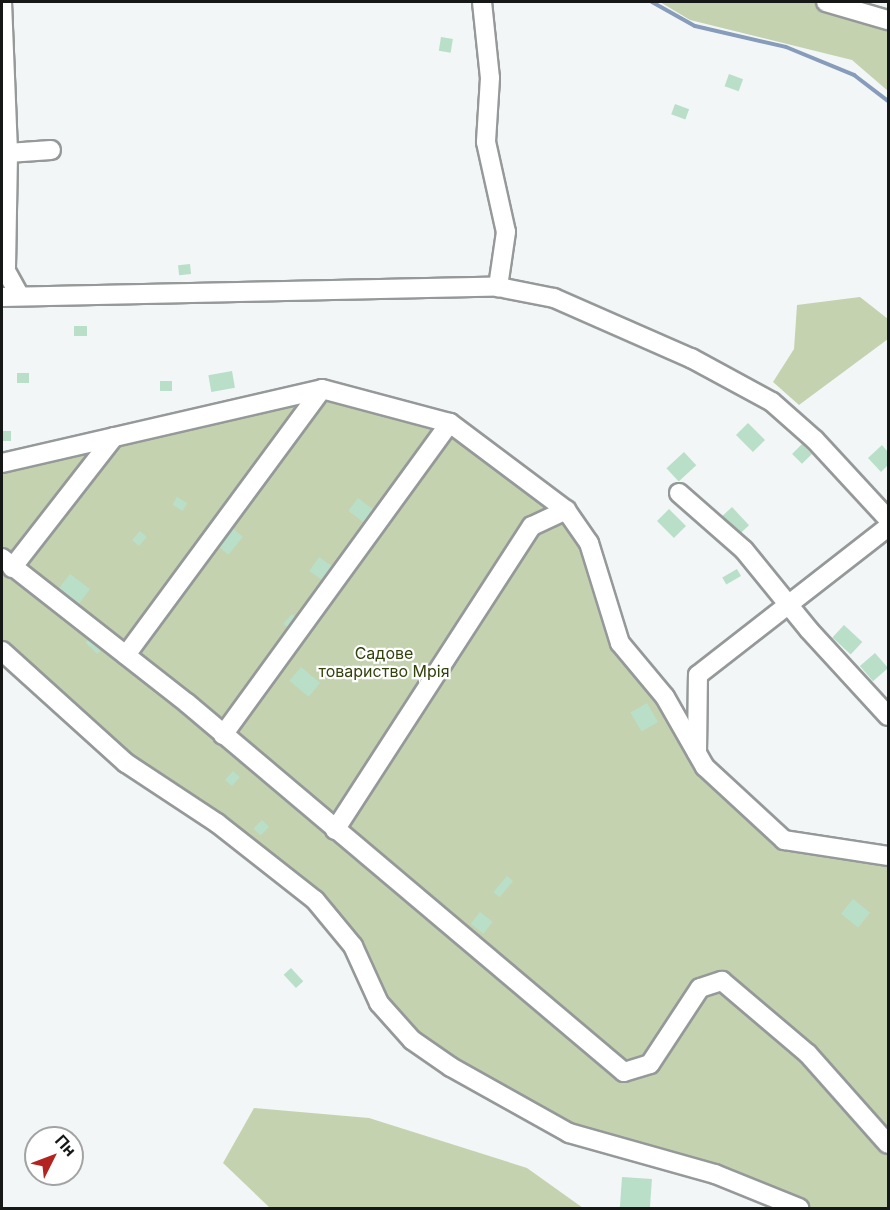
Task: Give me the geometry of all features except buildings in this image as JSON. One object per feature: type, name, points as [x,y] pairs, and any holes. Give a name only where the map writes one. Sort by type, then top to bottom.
[{"type":"street","points":[[2,2],[8,153],[6,271],[10,295],[498,287],[554,298],[691,358],[772,402],[815,441],[888,519]]},
{"type":"street","points":[[483,2],[490,78],[486,142],[506,232],[498,287]]},
{"type":"street","points":[[826,2],[888,20]]},
{"type":"street","points":[[8,153],[51,150]]},
{"type":"street","points":[[126,654],[322,389]]},
{"type":"street","points":[[2,463],[322,389],[450,423],[566,510],[589,543],[620,643],[665,697],[705,768],[784,840],[888,856]]},
{"type":"street","points":[[223,735],[450,423]]},
{"type":"street","points":[[114,437],[7,563],[126,654],[624,1072],[650,1064],[700,988],[722,981],[808,1054],[888,1144]]},
{"type":"street","points":[[680,494],[744,550],[789,605],[888,716]]},
{"type":"street","points":[[335,830],[532,526],[566,510]]},
{"type":"street","points":[[697,753],[698,675],[888,527]]},
{"type":"street","points":[[2,651],[126,763],[217,823],[315,900],[353,946],[379,1003],[412,1040],[451,1067],[569,1133],[715,1174],[799,1209]]},
{"type":"green space","points":[[660,2],[839,2],[888,15],[888,91],[852,60],[690,20]]},
{"type":"green space","points":[[860,297],[888,319],[888,339],[799,405],[773,382],[794,349],[797,305]]},
{"type":"green space","name":"Садове товариство Мрія","points":[[322,389],[450,423],[566,510],[620,643],[705,768],[784,840],[888,856],[888,1208],[799,1208],[569,1133],[412,1040],[315,900],[126,763],[2,651],[2,463]]},
{"type":"green space","points":[[254,1108],[369,1118],[527,1168],[583,1208],[270,1208],[223,1163]]},
{"type":"waterway","points":[[652,2],[695,26],[786,47],[854,75],[888,101]]}]
